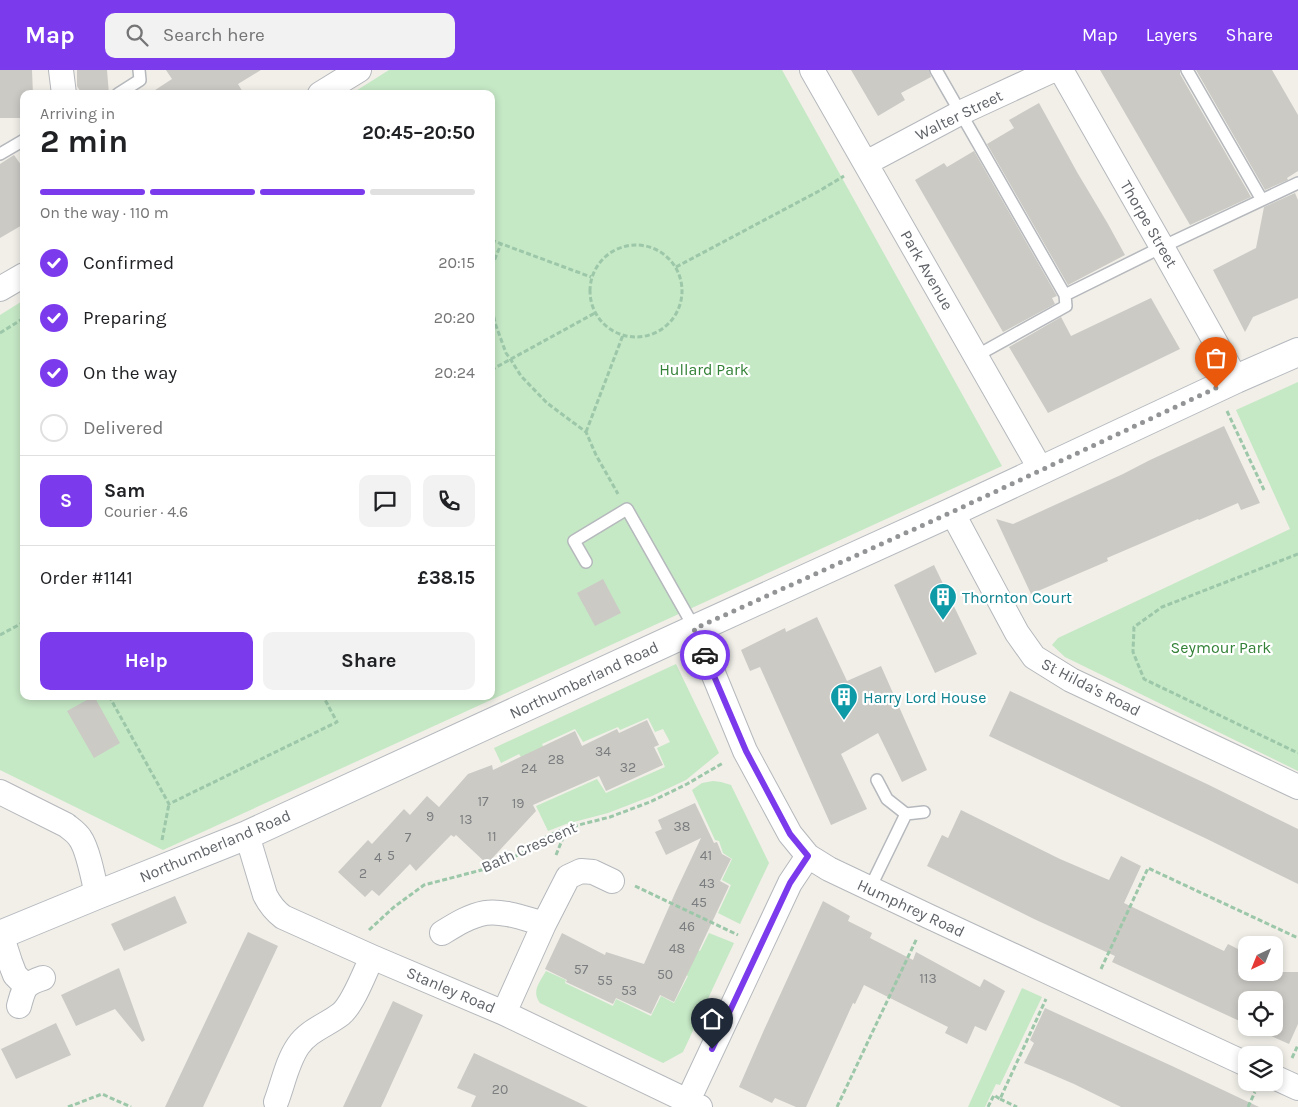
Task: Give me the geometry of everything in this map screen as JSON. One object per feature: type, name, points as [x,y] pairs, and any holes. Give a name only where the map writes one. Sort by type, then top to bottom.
[{"type":"main road","name":"Northumberland Road","points":[[1,935],[247,836],[952,512],[1226,383],[1298,352]]},
{"type":"street","points":[[61,70],[64,90]]},
{"type":"street","points":[[326,90],[359,70]]},
{"type":"street","name":"Park Avenue","points":[[812,70],[1041,470]]},
{"type":"street","name":"Walter Street","points":[[866,163],[960,113],[1053,70]]},
{"type":"street","name":"Thorpe Street","points":[[1061,70],[1162,247],[1226,383]]},
{"type":"street","points":[[0,289],[20,277]]},
{"type":"street","name":"St Hilda's Road","points":[[952,512],[1017,633],[1034,658],[1080,684],[1298,787]]},
{"type":"street","name":"Humphrey Road","points":[[694,629],[746,751],[790,834],[808,856],[828,869],[1238,1060]]},
{"type":"street","points":[[0,792],[74,831],[81,839],[86,850],[97,895]]},
{"type":"street","name":"Stanley Road","points":[[247,836],[265,896],[276,912],[292,922],[504,1013],[691,1105]]},
{"type":"street","points":[[691,1105],[790,883],[808,856]]},
{"type":"street","points":[[504,1013],[544,924],[568,877],[581,871],[593,872],[612,881]]},
{"type":"street","points":[[442,933],[462,921],[486,913],[509,914],[544,924]]},
{"type":"street","name":"Northumberland Road","points":[[1,935],[15,975],[29,990]]},
{"type":"street","points":[[271,1105],[293,1054],[306,1036],[348,1007],[363,953]]},
{"type":"street","points":[[1283,1081],[1298,1088]]},
{"type":"lane","points":[[124,90],[140,80],[140,70]]},
{"type":"lane","points":[[936,70],[1066,295],[1066,306],[976,356]]},
{"type":"lane","points":[[1187,70],[1262,200]]},
{"type":"lane","points":[[0,154],[20,142]]},
{"type":"lane","points":[[1066,295],[1298,183]]},
{"type":"lane","points":[[586,562],[574,541],[627,509],[694,629]]},
{"type":"lane","points":[[877,780],[888,799],[906,814],[924,812]]},
{"type":"lane","points":[[870,888],[906,814]]},
{"type":"path","points":[[676,267],[819,191],[866,163]]},
{"type":"path","points":[[495,242],[591,277]]},
{"type":"path","points":[[495,259],[501,244]]},
{"type":"path","points":[[638,244],[653,248],[666,256],[676,267],[682,282],[682,298],[677,313],[667,326],[654,334],[638,337],[623,335],[611,331],[594,313],[589,289],[591,277],[598,264],[609,253],[623,246],[638,244]]},
{"type":"path","points":[[495,368],[594,313]]},
{"type":"path","points":[[0,334],[20,321]]},
{"type":"path","points":[[495,323],[506,352],[521,376],[547,402],[586,432],[596,455],[627,509]]},
{"type":"path","points":[[586,432],[623,335]]},
{"type":"path","points":[[1226,383],[1264,490]]},
{"type":"path","points":[[1298,554],[1162,607],[1134,627],[1133,652],[1144,679],[1298,753]]},
{"type":"path","points":[[0,634],[20,624]]},
{"type":"path","points":[[111,700],[169,804],[337,722],[325,700]]},
{"type":"path","name":"Bath Crescent","points":[[363,953],[370,927],[424,885],[493,866],[522,853],[540,840],[563,829],[610,817],[650,802],[746,751]]},
{"type":"path","points":[[1092,992],[1098,975],[1148,868],[1298,938]]},
{"type":"path","points":[[612,881],[635,886],[761,946]]},
{"type":"path","points":[[837,1107],[928,916]]},
{"type":"path","points":[[1000,1099],[1056,976]]},
{"type":"path","points":[[68,1107],[102,1094],[131,1107]]},
{"type":"path","points":[[988,1107],[994,1095],[1017,1107]]},
{"type":"green space","name":"Hullard Park","points":[[389,70],[782,70],[1002,466],[495,698],[495,90],[357,90]]},
{"type":"green space","name":"Hullard Park","points":[[20,302],[20,700],[491,700],[163,850],[0,770],[0,315]]},
{"type":"green space","name":"Seymour Park","points":[[1298,382],[1298,771],[1065,657],[1052,645],[1058,638],[1290,529],[1236,410]]},
{"type":"green space","points":[[676,664],[719,753],[686,780],[652,796],[608,813],[566,824],[548,831],[536,806],[597,779],[606,793],[665,767],[657,748],[670,742],[663,729],[655,732],[648,718],[620,730],[618,727],[583,742],[575,729],[542,744],[545,750],[523,760],[519,754],[501,763],[494,748]]},
{"type":"green space","points":[[713,781],[731,785],[769,863],[740,924],[718,913],[731,885],[722,880],[732,859],[723,853],[719,841],[715,840],[692,790],[702,783]]},
{"type":"green space","points":[[709,933],[734,943],[683,1052],[663,1063],[540,1003],[537,999],[537,987],[546,971],[566,980],[565,983],[613,1006],[616,999],[651,1016],[661,996],[674,1003],[688,976],[684,974],[696,950],[700,951]]},
{"type":"green space","points":[[1022,988],[1042,997],[1000,1085],[996,1084],[985,1107],[968,1107]]},
{"type":"building","points":[[0,70],[32,70],[33,90],[20,90],[20,118],[0,118]]},
{"type":"building","points":[[77,70],[107,70],[109,90],[80,90],[77,86]]},
{"type":"building","points":[[166,70],[261,70],[238,84],[242,90],[155,90],[172,79]]},
{"type":"building","points":[[851,70],[929,70],[931,77],[901,93],[905,100],[878,116]]},
{"type":"building","points":[[1100,70],[1180,70],[1180,74],[1251,197],[1190,225]]},
{"type":"building","points":[[1196,70],[1272,70],[1298,115],[1298,171],[1287,178],[1288,180],[1265,190]]},
{"type":"building","points":[[1039,103],[1125,255],[1068,285],[987,144],[1014,128],[1009,120]]},
{"type":"building","points":[[974,151],[1057,296],[1052,298],[1055,304],[1003,332],[915,180],[944,163],[947,167]]},
{"type":"building","points":[[14,155],[20,163],[20,226],[0,238],[0,164]]},
{"type":"building","points":[[1295,193],[1298,200],[1298,298],[1253,317],[1245,332],[1213,270],[1256,248],[1264,207]]},
{"type":"building","points":[[1151,298],[1180,349],[1048,413],[1009,347],[1061,317],[1071,336]]},
{"type":"building","points":[[1224,426],[1260,503],[1241,510],[1238,503],[1107,558],[1108,561],[1031,594],[996,519],[1013,524]]},
{"type":"building","name":"Thornton Court","points":[[934,565],[977,654],[935,673],[894,585]]},
{"type":"building","points":[[603,579],[621,613],[595,626],[577,593]]},
{"type":"building","name":"Harry Lord House","points":[[817,617],[847,681],[881,666],[927,770],[902,782],[878,733],[841,754],[867,809],[831,825],[760,667],[750,671],[741,650],[785,628],[786,632]]},
{"type":"building","points":[[1010,691],[1298,829],[1298,884],[989,736]]},
{"type":"building","points":[[87,700],[96,700],[120,743],[94,758],[67,711]]},
{"type":"building","points":[[647,720],[659,745],[654,747],[663,765],[606,791],[599,776],[533,805],[536,811],[487,864],[456,835],[454,837],[451,835],[416,871],[410,864],[379,896],[372,890],[365,897],[338,872],[368,840],[372,844],[404,809],[410,815],[427,796],[439,807],[468,774],[492,765],[493,770],[575,731],[582,746],[617,729],[619,733]]},
{"type":"building","points":[[695,803],[714,843],[717,842],[722,854],[731,859],[720,881],[729,886],[674,1002],[660,995],[651,1014],[616,998],[613,1004],[566,982],[567,980],[545,969],[562,933],[605,955],[606,952],[644,964],[701,838],[666,855],[655,832],[662,829],[658,820]]},
{"type":"building","points":[[961,810],[1060,859],[1109,880],[1121,856],[1141,866],[1124,903],[1224,951],[1228,944],[1238,949],[1238,981],[1283,981],[1283,972],[1298,972],[1298,1024],[1289,1044],[1271,1036],[1283,1036],[1283,991],[1238,991],[1238,1020],[1112,962],[1115,956],[1034,919],[927,866],[942,835],[948,838]]},
{"type":"building","points":[[175,896],[187,923],[124,951],[111,924]]},
{"type":"building","points":[[823,901],[850,916],[848,921],[872,933],[870,938],[913,960],[916,952],[980,987],[984,979],[1005,991],[986,1031],[975,1026],[967,1044],[945,1033],[948,1027],[864,985],[855,1004],[853,1003],[806,1107],[796,1107],[775,1098],[772,1103],[739,1087]]},
{"type":"building","points":[[248,932],[278,946],[203,1107],[165,1107]]},
{"type":"building","points":[[119,968],[145,1040],[142,1042],[115,1009],[76,1026],[61,995]]},
{"type":"building","points":[[393,1001],[423,1015],[381,1107],[343,1107]]},
{"type":"building","points":[[1045,1008],[1259,1107],[1121,1107],[1074,1084],[1024,1063],[1034,1043],[1030,1040]]},
{"type":"building","points":[[56,1023],[71,1055],[16,1079],[1,1049]]},
{"type":"building","points":[[474,1053],[588,1107],[471,1107],[476,1096],[457,1088]]},
{"type":"way so far","points":[[705,655],[694,629],[952,512],[1216,388]]},
{"type":"place","name":"Thornton Court","points":[[943,621]]},
{"type":"place","name":"Harry Lord House","points":[[844,721]]},
{"type":"route","points":[[705,655],[746,751],[790,834],[808,856],[790,883],[712,1049]]}]
